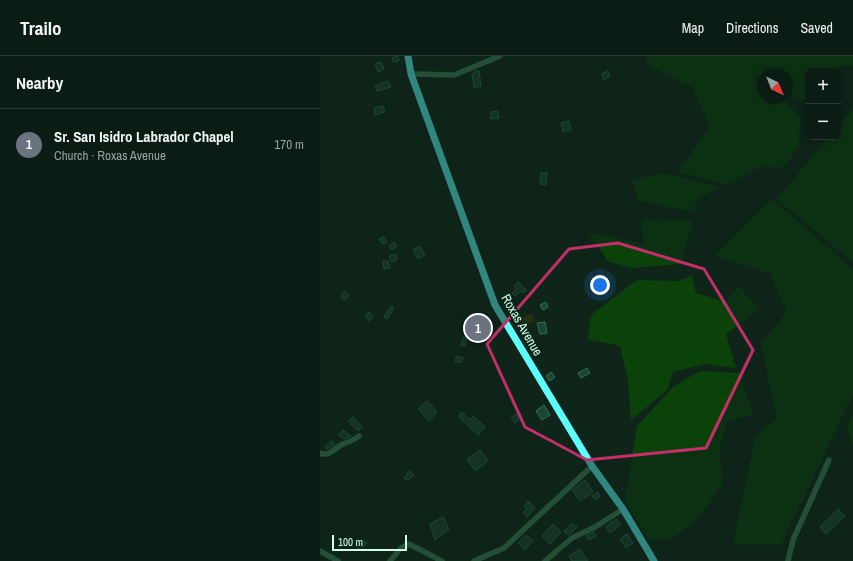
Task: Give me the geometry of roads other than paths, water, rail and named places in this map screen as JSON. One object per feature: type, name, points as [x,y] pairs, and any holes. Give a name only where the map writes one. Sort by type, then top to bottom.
[{"type":"main road","name":"Roxas Avenue","points":[[408,56],[411,74],[495,305],[592,466],[623,509],[654,561]]},
{"type":"street","points":[[411,74],[454,75],[500,56]]},
{"type":"street","points":[[320,453],[324,455],[330,453],[341,445],[353,441],[359,436]]},
{"type":"street","points":[[788,561],[793,540],[829,460]]},
{"type":"street","points":[[474,561],[504,548],[592,466]]},
{"type":"street","points":[[545,561],[572,538],[595,527],[623,509]]},
{"type":"street","points":[[390,561],[401,548],[409,544],[442,561]]},
{"type":"street","points":[[320,551],[338,561]]},
{"type":"place","name":"Sr. San Isidro Labrador Chapel","points":[[478,328]]}]
